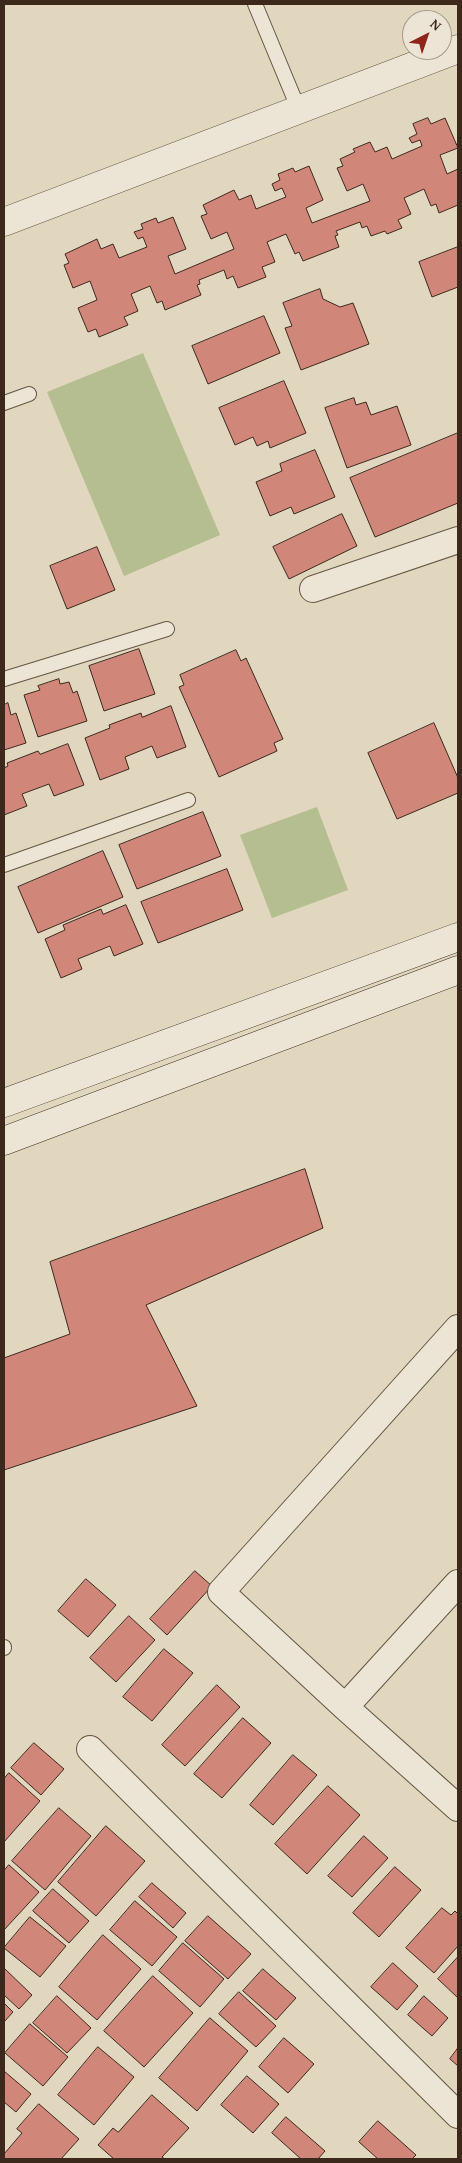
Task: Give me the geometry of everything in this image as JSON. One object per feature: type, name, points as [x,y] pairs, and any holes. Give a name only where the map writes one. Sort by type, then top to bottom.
[{"type":"main road","points":[[4,222],[458,49]]},
{"type":"main road","points":[[4,1103],[458,937]]},
{"type":"main road","points":[[4,1141],[458,970]]},
{"type":"street","points":[[313,589],[458,540]]},
{"type":"street","points":[[458,1328],[221,1592],[458,1808]]},
{"type":"street","points":[[345,1707],[458,1583]]},
{"type":"street","points":[[90,1749],[458,2115]]},
{"type":"lane","points":[[255,4],[299,110]]},
{"type":"lane","points":[[4,403],[29,394]]},
{"type":"lane","points":[[4,679],[167,629]]},
{"type":"lane","points":[[4,864],[188,800]]},
{"type":"green space","points":[[143,353],[220,535],[124,576],[47,392]]},
{"type":"green space","points":[[317,807],[348,890],[272,918],[240,835]]},
{"type":"building","points":[[428,118],[431,124],[445,118],[458,148],[440,155],[447,174],[458,169],[458,205],[439,213],[436,204],[431,206],[424,189],[404,198],[411,214],[398,220],[402,228],[387,234],[385,231],[371,236],[367,226],[362,228],[360,222],[336,231],[338,235],[335,236],[339,247],[303,261],[299,252],[295,254],[286,234],[267,242],[275,262],[262,267],[266,277],[238,288],[233,276],[227,279],[224,270],[199,280],[200,284],[197,285],[201,295],[165,310],[162,301],[157,303],[150,286],[131,294],[138,311],[124,317],[128,325],[99,337],[96,329],[88,332],[78,308],[97,300],[90,281],[73,288],[64,265],[69,263],[65,254],[97,239],[101,249],[113,244],[119,258],[147,247],[143,237],[138,239],[134,232],[143,229],[141,224],[156,218],[158,223],[173,217],[186,249],[168,256],[175,274],[234,249],[227,232],[211,239],[201,216],[207,214],[203,205],[234,190],[239,200],[251,195],[256,209],[286,197],[282,188],[275,191],[272,184],[280,180],[278,174],[293,168],[295,172],[309,166],[323,200],[306,208],[312,223],[370,201],[363,184],[347,191],[337,168],[343,166],[340,159],[355,152],[353,149],[370,142],[375,152],[387,147],[392,159],[422,146],[420,140],[412,143],[409,138],[417,134],[413,124]]},
{"type":"building","points":[[458,247],[458,287],[432,297],[419,262]]},
{"type":"building","points":[[320,289],[323,299],[340,307],[353,303],[369,344],[301,370],[285,328],[292,326],[283,303]]},
{"type":"building","points":[[264,316],[280,353],[208,384],[192,346]]},
{"type":"building","points":[[284,381],[306,433],[270,448],[268,441],[257,446],[253,437],[235,445],[219,408]]},
{"type":"building","points":[[354,398],[356,405],[366,402],[371,415],[397,406],[411,445],[347,468],[325,408]]},
{"type":"building","points":[[458,433],[458,503],[375,537],[350,478]]},
{"type":"building","points":[[315,450],[335,497],[294,514],[291,507],[270,516],[256,482],[282,471],[280,464]]},
{"type":"building","points":[[342,514],[357,546],[289,579],[273,547]]},
{"type":"building","points":[[97,547],[115,590],[67,609],[50,566]]},
{"type":"building","points":[[139,649],[155,694],[104,711],[89,666]]},
{"type":"building","points":[[236,650],[241,661],[246,658],[283,739],[274,743],[277,751],[219,777],[179,687],[184,685],[180,675]]},
{"type":"building","points":[[59,679],[60,684],[69,682],[73,693],[77,691],[87,721],[38,737],[24,695],[40,690],[38,686]]},
{"type":"building","points":[[8,703],[11,715],[16,713],[26,743],[4,750],[4,705]]},
{"type":"building","points":[[171,706],[186,747],[157,758],[152,746],[125,757],[129,769],[100,780],[85,738],[110,728],[109,725],[141,713],[142,717]]},
{"type":"building","points":[[434,723],[458,778],[458,793],[397,819],[368,753]]},
{"type":"building","points":[[68,744],[84,785],[54,796],[49,784],[22,794],[27,806],[4,815],[4,768],[8,766],[7,763],[38,751],[40,754]]},
{"type":"building","points":[[203,812],[221,856],[137,889],[119,845]]},
{"type":"building","points":[[103,851],[123,897],[38,933],[18,887]]},
{"type":"building","points":[[227,869],[243,910],[158,943],[141,902]]},
{"type":"building","points":[[126,905],[143,944],[114,956],[110,946],[78,959],[82,969],[61,978],[45,939],[65,930],[63,925],[101,909],[103,914]]},
{"type":"building","points":[[305,1169],[323,1228],[146,1305],[197,1406],[4,1470],[4,1358],[70,1334],[50,1262]]},
{"type":"building","points":[[195,1571],[212,1586],[167,1635],[150,1619]]},
{"type":"building","points":[[86,1579],[116,1605],[88,1637],[58,1611]]},
{"type":"building","points":[[129,1616],[155,1640],[116,1682],[90,1658]]},
{"type":"building","points":[[164,1649],[193,1673],[152,1721],[123,1697]]},
{"type":"building","points":[[217,1685],[240,1707],[185,1766],[162,1745]]},
{"type":"building","points":[[243,1718],[271,1743],[222,1798],[194,1774]]},
{"type":"building","points":[[34,1743],[64,1769],[41,1795],[11,1768]]},
{"type":"building","points":[[293,1755],[317,1775],[273,1825],[250,1805]]},
{"type":"building","points":[[9,1773],[40,1801],[4,1842],[4,1779]]},
{"type":"building","points":[[328,1786],[360,1815],[307,1874],[275,1844]]},
{"type":"building","points":[[59,1808],[91,1836],[45,1890],[12,1861]]},
{"type":"building","points":[[106,1826],[145,1861],[96,1916],[58,1882]]},
{"type":"building","points":[[364,1836],[388,1858],[352,1897],[328,1876]]},
{"type":"building","points":[[9,1865],[39,1892],[4,1930],[4,1871]]},
{"type":"building","points":[[395,1867],[421,1890],[379,1937],[353,1913]]},
{"type":"building","points":[[152,1883],[186,1913],[173,1928],[139,1897]]},
{"type":"building","points":[[53,1889],[89,1921],[69,1943],[33,1911]]},
{"type":"building","points":[[135,1901],[177,1937],[152,1966],[110,1930]]},
{"type":"building","points":[[442,1908],[451,1915],[455,1911],[458,1914],[458,1946],[434,1973],[406,1948]]},
{"type":"building","points":[[208,1916],[251,1954],[228,1979],[185,1941]]},
{"type":"building","points":[[30,1917],[66,1946],[40,1977],[4,1948]]},
{"type":"building","points":[[103,1935],[141,1969],[97,2020],[59,1987]]},
{"type":"building","points":[[183,1943],[224,1979],[200,2007],[159,1971]]},
{"type":"building","points":[[458,1957],[458,1998],[438,1979]]},
{"type":"building","points":[[393,1963],[418,1986],[397,2010],[371,1987]]},
{"type":"building","points":[[4,1968],[32,1995],[19,2009],[4,1995]]},
{"type":"building","points":[[263,1969],[296,1998],[276,2020],[243,1991]]},
{"type":"building","points":[[153,1976],[193,2013],[144,2067],[104,2031]]},
{"type":"building","points":[[239,1992],[276,2026],[256,2047],[219,2014]]},
{"type":"building","points":[[57,1996],[91,2028],[67,2053],[33,2023]]},
{"type":"building","points":[[424,1996],[448,2018],[432,2036],[408,2015]]},
{"type":"building","points":[[4,2003],[13,2012],[4,2022]]},
{"type":"building","points":[[210,2018],[248,2051],[197,2111],[159,2078]]},
{"type":"building","points":[[30,2024],[68,2057],[43,2086],[5,2053]]},
{"type":"building","points":[[284,2038],[314,2064],[288,2093],[259,2067]]},
{"type":"building","points":[[98,2047],[134,2077],[94,2125],[58,2095]]},
{"type":"building","points":[[458,2048],[458,2066],[450,2059]]},
{"type":"building","points":[[4,2071],[31,2094],[16,2112],[4,2102]]},
{"type":"building","points":[[247,2076],[279,2104],[253,2133],[221,2105]]},
{"type":"building","points":[[152,2095],[189,2128],[162,2157],[165,2159],[114,2159],[98,2145],[113,2128],[118,2132]]},
{"type":"building","points":[[39,2104],[79,2139],[61,2159],[4,2159],[4,2154],[22,2133],[17,2129]]},
{"type":"building","points":[[286,2117],[325,2151],[318,2159],[301,2159],[272,2133]]},
{"type":"building","points":[[378,2121],[416,2155],[412,2159],[378,2159],[359,2142]]}]
